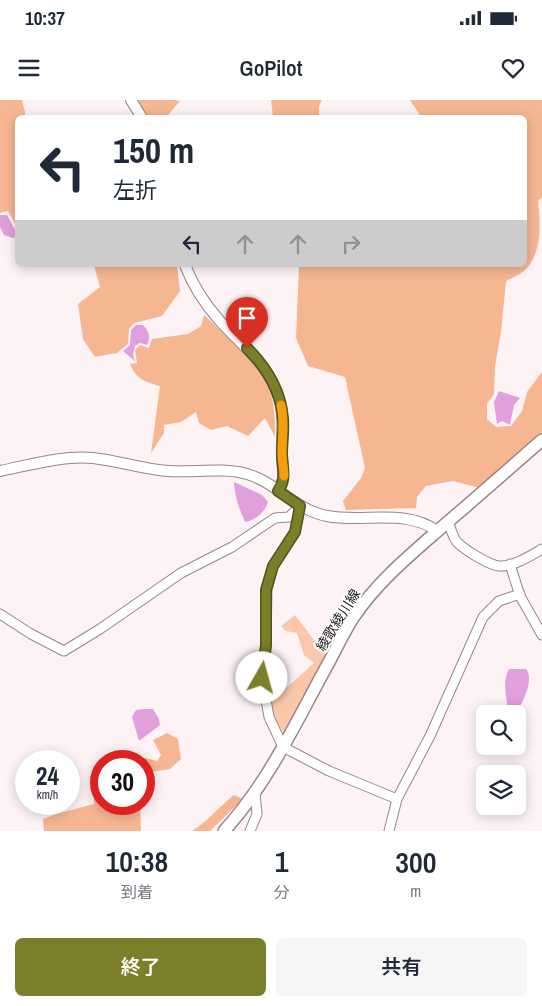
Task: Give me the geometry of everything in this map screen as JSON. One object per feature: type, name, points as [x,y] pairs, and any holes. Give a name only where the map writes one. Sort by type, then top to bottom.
[{"type":"main road","name":"綾歌綾川線","points":[[224,831],[255,793],[283,746],[352,619],[368,597],[388,575],[542,440]]},
{"type":"street","points":[[131,100],[140,115]]},
{"type":"street","points":[[186,267],[205,303],[260,362],[277,392],[283,418],[282,455],[284,466],[283,482],[278,491]]},
{"type":"street","points":[[0,471],[77,458],[93,458],[167,471],[225,470],[248,474],[300,506],[329,516],[416,520],[437,531]]},
{"type":"street","points":[[0,614],[31,634],[64,651],[181,573],[232,546],[274,518],[289,517],[300,506]]},
{"type":"street","points":[[300,506],[295,532],[273,566],[266,590],[266,645],[262,678],[269,716],[283,746],[329,772],[397,799]]},
{"type":"street","points":[[448,522],[456,542],[489,563],[500,566],[510,564],[542,549]]},
{"type":"street","points":[[510,564],[520,594],[542,635]]},
{"type":"street","points":[[389,831],[397,799],[430,736],[484,617],[499,600],[520,594]]},
{"type":"street","points":[[250,831],[257,814],[255,793]]},
{"type":"shaded area","points":[[0,100],[22,100],[26,115],[15,115],[15,223],[8,211],[0,213]]},
{"type":"shaded area","points":[[136,100],[180,101],[168,115],[146,115]]},
{"type":"shaded area","points":[[271,100],[322,100],[319,106],[319,115],[273,115]]},
{"type":"shaded area","points":[[410,100],[542,100],[542,198],[538,201],[539,239],[530,264],[524,271],[506,281],[501,332],[495,366],[494,394],[487,404],[487,419],[496,427],[511,426],[522,411],[527,392],[542,372],[542,433],[480,488],[453,481],[426,486],[417,497],[416,508],[346,510],[343,501],[361,478],[365,468],[345,377],[308,366],[296,338],[299,267],[527,267],[527,115],[420,115]]},
{"type":"shaded area","points":[[0,215],[7,215],[15,230],[15,238],[4,235],[0,227]]},
{"type":"shaded area","points":[[95,267],[177,267],[180,291],[162,316],[134,323],[129,329],[128,344],[117,353],[95,357],[83,339],[78,304],[100,287]]},
{"type":"shaded area","points":[[204,315],[241,350],[266,382],[273,402],[275,437],[265,418],[248,436],[227,426],[211,430],[199,423],[196,412],[181,422],[164,425],[164,433],[151,453],[160,386],[145,381],[135,373],[130,364],[137,363],[135,350],[140,345],[149,348],[152,339],[188,334],[201,326]]},
{"type":"shaded area","points":[[136,325],[143,325],[149,337],[147,345],[140,343],[135,346],[133,355],[135,361],[123,351],[130,345],[131,330]]},
{"type":"shaded area","points":[[499,391],[520,398],[514,405],[510,425],[502,421],[497,424],[494,402]]},
{"type":"shaded area","points":[[234,482],[262,495],[268,502],[267,506],[256,518],[245,522],[235,493]]},
{"type":"shaded area","points":[[295,615],[326,656],[308,691],[283,732],[273,717],[271,702],[314,663],[304,655],[297,633],[286,631],[281,626]]},
{"type":"shaded area","points":[[509,669],[526,669],[529,679],[527,692],[520,705],[507,705],[505,685]]},
{"type":"shaded area","points":[[153,709],[160,725],[139,741],[132,717],[136,710]]},
{"type":"shaded area","points":[[167,733],[178,739],[181,759],[170,769],[155,771],[155,760],[157,761],[161,755],[153,740]]},
{"type":"shaded area","points":[[234,795],[243,799],[210,831],[192,831],[203,823]]},
{"type":"shaded area","points":[[90,805],[90,815],[140,815],[141,831],[44,831],[43,819],[54,815],[80,815],[80,808]]},
{"type":"slow traffic","points":[[281,405],[284,476]]},
{"type":"route","points":[[247,348],[266,370],[275,387],[282,408],[284,475],[282,487],[278,491],[300,506],[295,532],[273,566],[266,590],[266,645],[262,678]]}]
